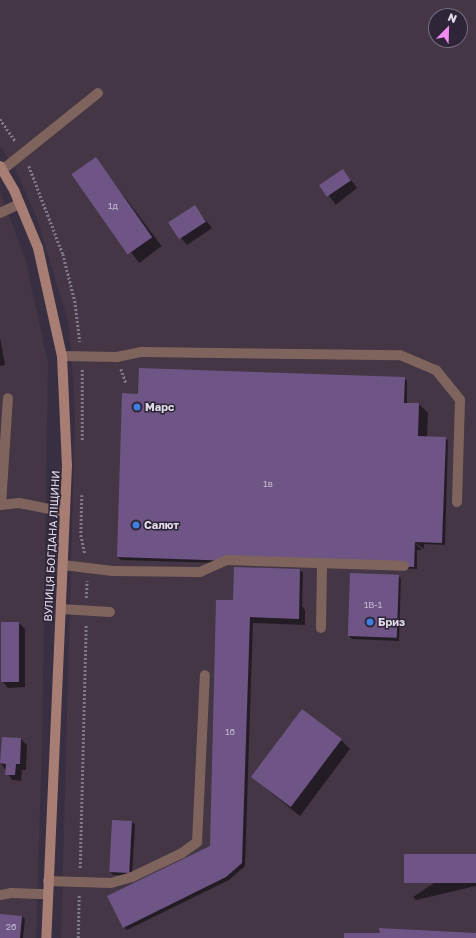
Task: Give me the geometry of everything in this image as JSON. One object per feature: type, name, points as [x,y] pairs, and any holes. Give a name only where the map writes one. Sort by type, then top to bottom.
[{"type":"main road","name":"ВУЛИЦЯ БОГДАНА ЛІЩИНИ","points":[[1,168],[20,204],[40,256],[62,356],[67,465],[46,938]]},
{"type":"lane","points":[[1,168],[98,93]]},
{"type":"lane","points":[[0,213],[20,204]]},
{"type":"lane","points":[[62,356],[117,357],[141,352],[400,355],[436,370],[460,400],[457,502]]},
{"type":"lane","points":[[8,398],[1,505],[18,503],[65,512]]},
{"type":"lane","points":[[63,565],[113,571],[200,572],[227,560],[404,566]]},
{"type":"lane","points":[[321,628],[322,563]]},
{"type":"lane","points":[[61,609],[110,612]]},
{"type":"lane","points":[[48,881],[111,883],[132,877],[182,853],[197,842],[205,675]]},
{"type":"lane","points":[[0,895],[11,892],[47,894]]},
{"type":"path","points":[[78,938],[87,568]]},
{"type":"shaded area","points":[[0,0],[476,0],[476,938],[61,938],[75,418],[71,347],[68,321],[37,218],[15,168],[0,146]]},
{"type":"shaded area","points":[[0,192],[25,258],[48,363],[42,745],[36,938],[0,938]]},
{"type":"building","points":[[96,157],[152,237],[128,254],[71,174]]},
{"type":"building","points":[[343,169],[351,181],[327,197],[319,185]]},
{"type":"building","points":[[195,205],[206,222],[179,239],[168,222]]},
{"type":"building","points":[[139,368],[405,377],[404,403],[419,403],[418,436],[446,437],[442,543],[415,542],[414,567],[117,557],[122,393],[138,394]]},
{"type":"building","points":[[234,567],[300,569],[299,619],[250,617],[242,863],[226,877],[123,928],[107,896],[210,846],[216,600],[233,600]]},
{"type":"building","points":[[350,573],[399,575],[397,638],[348,636]]},
{"type":"building","points":[[1,622],[19,622],[19,682],[1,682]]},
{"type":"building","points":[[302,709],[342,739],[291,807],[251,777]]},
{"type":"building","points":[[2,737],[21,738],[20,764],[16,764],[15,775],[5,775],[6,764],[0,763]]},
{"type":"building","points":[[112,820],[132,821],[129,873],[109,872]]},
{"type":"building","points":[[404,854],[476,854],[476,883],[404,883]]},
{"type":"building","points":[[0,914],[22,916],[20,938],[0,938]]},
{"type":"building","points":[[379,928],[476,933],[476,938],[344,938],[344,933],[380,933]]},
{"type":"place","name":"Марс","points":[[137,407]]},
{"type":"place","name":"Салют","points":[[136,525]]},
{"type":"place","name":"Бриз","points":[[370,622]]}]
